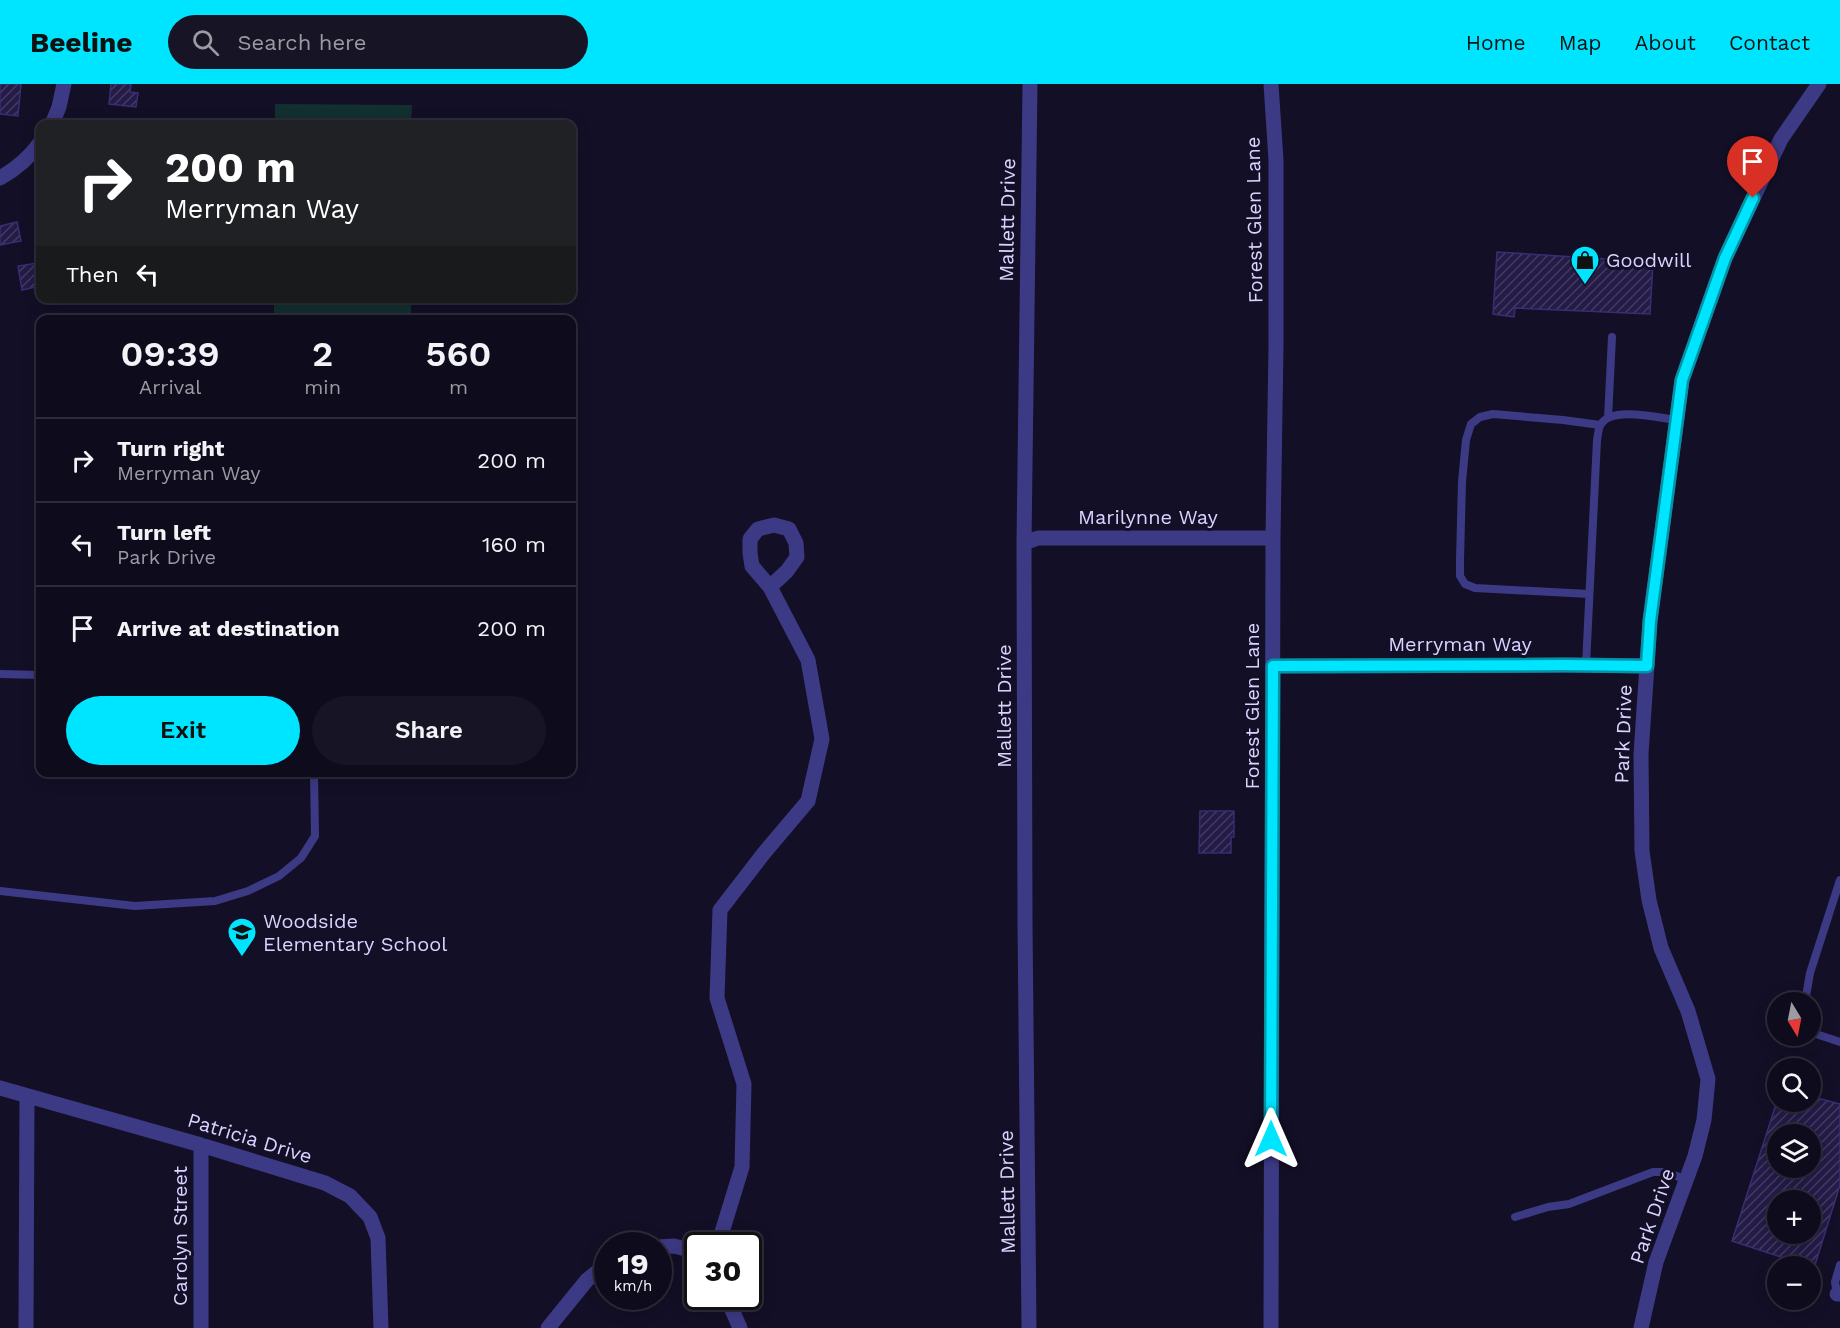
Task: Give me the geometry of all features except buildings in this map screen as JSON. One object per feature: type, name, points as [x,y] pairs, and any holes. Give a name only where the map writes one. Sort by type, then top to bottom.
[{"type":"street","points":[[54,120],[64,84]]},
{"type":"street","name":"Mallett Drive","points":[[1029,1328],[1024,543],[1030,84]]},
{"type":"street","name":"Forest Glen Lane","points":[[1270,84],[1276,160],[1271,1328]]},
{"type":"street","name":"Park Drive","points":[[1641,1328],[1656,1262],[1695,1156],[1704,1120],[1707,1079],[1688,1011],[1661,948],[1649,900],[1642,851],[1641,754],[1650,621],[1676,420],[1682,380],[1725,258],[1781,139],[1819,84]]},
{"type":"street","points":[[0,178],[13,171],[36,148]]},
{"type":"street","name":"Marilynne Way","points":[[1024,543],[1038,538],[1273,538]]},
{"type":"street","points":[[722,1232],[742,1167],[744,1084],[717,998],[720,910],[808,801],[822,739],[808,660],[770,587]]},
{"type":"street","name":"Merryman Way","points":[[1273,666],[1647,666]]},
{"type":"street","name":"Patricia Drive","points":[[0,1088],[325,1183],[350,1196],[370,1217],[378,1238],[381,1328]]},
{"type":"street","points":[[26,1328],[27,1096]]},
{"type":"street","name":"Carolyn Street","points":[[201,1145],[201,1328]]},
{"type":"street","points":[[548,1328],[594,1275]]},
{"type":"street","points":[[732,1310],[740,1328]]},
{"type":"lane","points":[[1608,418],[1612,337]]},
{"type":"lane","points":[[1589,594],[1475,588],[1465,584],[1460,576],[1462,482],[1466,440],[1471,424],[1480,417],[1493,414],[1600,425]]},
{"type":"lane","points":[[1586,665],[1597,440],[1600,425],[1608,418],[1622,414],[1676,420]]},
{"type":"lane","points":[[0,674],[36,675]]},
{"type":"lane","points":[[0,891],[135,906],[215,901],[248,891],[279,876],[301,858],[315,836],[315,777]]},
{"type":"lane","points":[[1807,992],[1810,974],[1840,880]]},
{"type":"lane","points":[[1821,1036],[1840,1042]]},
{"type":"lane","points":[[1515,1217],[1548,1207],[1569,1204],[1653,1172],[1667,1172],[1686,1180]]},
{"type":"lane","points":[[1838,1294],[1835,1282],[1840,1265]]},
{"type":"green space","points":[[275,104],[412,105],[411,120],[275,120]]},
{"type":"green space","points":[[274,303],[411,303],[411,315],[274,315]]},
{"type":"place","name":"Goodwill","points":[[1585,286]]},
{"type":"place","name":"Woodside Elementary School","points":[[242,958]]},
{"type":"route","points":[[1271,1139],[1273,666],[1647,666],[1650,621],[1666,490],[1682,380],[1725,258],[1753,198]]}]
